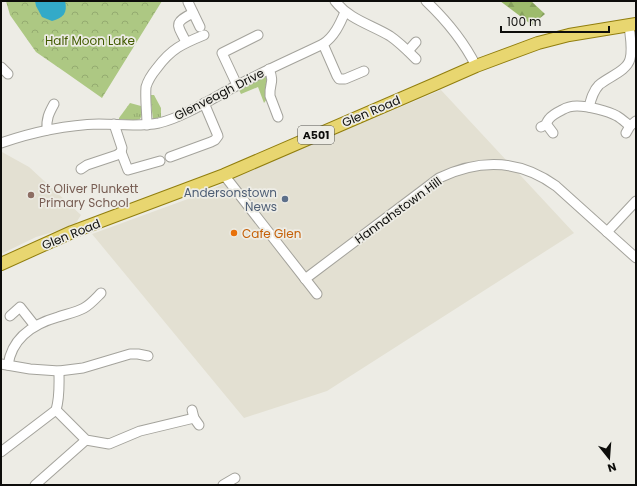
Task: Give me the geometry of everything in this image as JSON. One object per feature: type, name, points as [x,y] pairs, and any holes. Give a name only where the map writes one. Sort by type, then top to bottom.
[{"type":"main road","name":"Glen Road","points":[[1,264],[72,232],[224,175],[476,66],[538,43],[569,35],[633,25]]},
{"type":"street","points":[[334,1],[345,12],[364,24],[389,36],[416,59]]},
{"type":"street","points":[[426,1],[449,25],[476,66]]},
{"type":"street","points":[[147,125],[146,89],[150,77],[170,52],[202,31],[188,2]]},
{"type":"street","name":"Glenveagh Drive","points":[[1,143],[28,134],[47,130],[84,125],[147,125],[170,119],[187,112],[269,69],[323,44],[336,31],[345,12]]},
{"type":"street","points":[[186,42],[178,26],[179,22],[193,14]]},
{"type":"street","points":[[589,108],[595,91],[600,85],[633,62],[631,43],[633,25]]},
{"type":"street","points":[[238,85],[222,53],[258,35]]},
{"type":"street","points":[[408,51],[416,42]]},
{"type":"street","points":[[323,44],[339,79],[345,79],[364,71]]},
{"type":"street","points":[[1,67],[8,74]]},
{"type":"street","points":[[269,69],[272,77],[270,96],[278,117]]},
{"type":"street","points":[[170,157],[211,142],[218,136],[204,103]]},
{"type":"street","points":[[47,130],[48,117],[54,104]]},
{"type":"street","points":[[553,133],[544,126],[549,119],[563,109],[577,106],[611,113],[630,127]]},
{"type":"street","points":[[114,124],[122,148],[121,152],[128,170],[160,160]]},
{"type":"street","points":[[81,169],[87,165],[117,155],[121,152]]},
{"type":"street","name":"Hannahstown Hill","points":[[305,279],[439,178],[458,170],[498,164],[525,170],[543,177],[556,186],[636,258]]},
{"type":"street","points":[[224,175],[317,294]]},
{"type":"street","points":[[607,232],[636,200]]},
{"type":"street","points":[[101,293],[84,308],[35,326],[16,344],[4,365],[59,371],[83,368],[130,354],[148,356]]},
{"type":"street","points":[[10,316],[20,307],[35,326]]},
{"type":"street","points":[[1,452],[56,410],[60,393],[59,371]]},
{"type":"street","points":[[56,410],[86,440],[109,444],[140,431],[195,418]]},
{"type":"street","points":[[35,485],[86,440]]},
{"type":"street","points":[[224,485],[235,478]]},
{"type":"shaded area","points":[[441,90],[574,233],[327,391],[244,418],[92,234],[207,192],[244,173]]},
{"type":"shaded area","name":"St Oliver Plunkett Primary School","points":[[1,152],[29,167],[81,215],[74,226],[36,237],[1,254]]},
{"type":"green space","name":"Half Moon Lake","points":[[6,1],[162,1],[102,98],[36,52],[10,15]]},
{"type":"green space","points":[[500,1],[531,1],[545,14],[532,25]]},
{"type":"green space","points":[[266,76],[268,77],[267,99],[264,103],[258,87],[241,94],[239,90]]},
{"type":"green space","points":[[150,95],[154,95],[161,108],[161,117],[153,119]]},
{"type":"green space","points":[[130,103],[141,106],[142,115],[140,119],[134,121],[119,119],[119,118]]},
{"type":"water","name":"Half Moon Lake","points":[[35,1],[65,1],[66,9],[62,17],[52,21],[42,17]]},
{"type":"place","name":"St Oliver Plunkett Primary School","points":[[31,195]]},
{"type":"place","name":"Andersonstown News","points":[[285,199]]},
{"type":"place","name":"Cafe Glen","points":[[234,233]]}]
